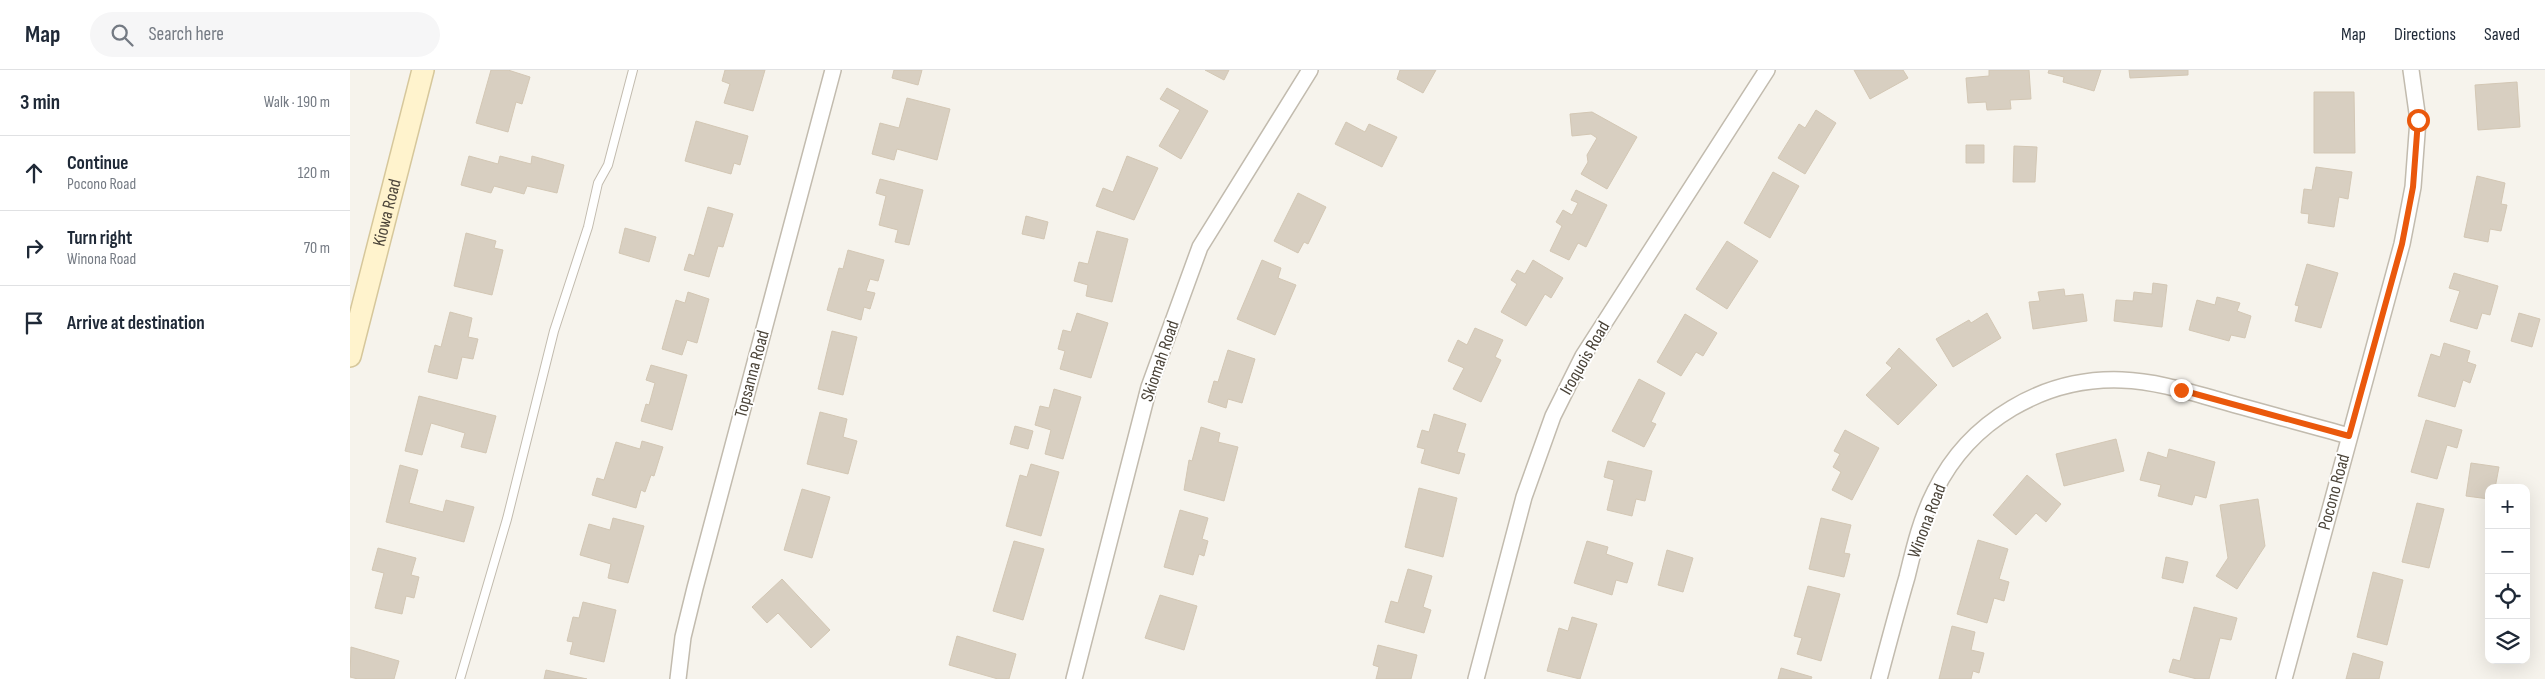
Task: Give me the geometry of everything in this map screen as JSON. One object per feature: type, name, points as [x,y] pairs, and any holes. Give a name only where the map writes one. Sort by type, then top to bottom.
[{"type":"street","name":"Kiowa Road","points":[[350,356],[423,70]]},
{"type":"street","name":"Topsanna Road","points":[[678,679],[683,637],[695,588],[833,70]]},
{"type":"street","name":"Skiomah Road","points":[[1074,679],[1149,387],[1200,247],[1310,70]]},
{"type":"street","name":"Iroquois Road","points":[[1476,679],[1524,497],[1552,416],[1583,356],[1767,70]]},
{"type":"street","name":"Pocono Road","points":[[2284,679],[2402,244],[2413,187],[2418,120],[2412,70]]},
{"type":"street","name":"Winona Road","points":[[1879,679],[1919,530],[1935,491],[1958,452],[1988,424],[2021,402],[2073,384],[2090,381],[2123,380],[2181,390],[2349,436]]},
{"type":"lane","points":[[460,679],[507,519],[554,331],[588,227],[598,184],[608,165],[632,70]]},
{"type":"building","points":[[491,70],[508,70],[530,77],[522,104],[516,102],[508,132],[476,123]]},
{"type":"building","points":[[725,70],[765,70],[753,111],[724,103],[730,84],[722,81]]},
{"type":"building","points":[[894,70],[922,70],[918,85],[892,78]]},
{"type":"building","points":[[1205,70],[1229,70],[1224,80]]},
{"type":"building","points":[[1400,70],[1436,70],[1423,93],[1397,79]]},
{"type":"building","points":[[1854,70],[1903,70],[1908,78],[1870,99]]},
{"type":"building","points":[[1989,70],[2029,70],[2031,99],[2010,100],[2011,109],[1987,110],[1986,102],[1968,103],[1966,78],[1989,76]]},
{"type":"building","points":[[2049,70],[2101,70],[2094,91],[2063,82],[2064,77],[2048,73]]},
{"type":"building","points":[[2129,70],[2188,70],[2188,75],[2130,78]]},
{"type":"building","points":[[2517,82],[2520,127],[2478,130],[2475,85]]},
{"type":"building","points":[[1167,88],[1208,111],[1181,159],[1159,146],[1180,110],[1160,99]]},
{"type":"building","points":[[2314,92],[2354,92],[2355,153],[2314,153]]},
{"type":"building","points":[[907,98],[950,109],[937,160],[897,149],[894,160],[872,154],[880,123],[899,128]]},
{"type":"building","points":[[1816,110],[1836,123],[1805,174],[1778,158],[1799,124],[1805,128]]},
{"type":"building","points":[[1592,112],[1637,137],[1607,189],[1581,174],[1588,162],[1587,155],[1597,138],[1591,134],[1572,136],[1570,114]]},
{"type":"building","points":[[696,121],[748,136],[740,165],[734,163],[731,174],[685,161]]},
{"type":"building","points":[[1346,122],[1365,132],[1369,124],[1397,137],[1382,167],[1335,144]]},
{"type":"building","points":[[1966,145],[1984,145],[1984,163],[1966,163]]},
{"type":"building","points":[[2014,146],[2037,147],[2035,182],[2013,182]]},
{"type":"building","points":[[469,156],[498,164],[500,156],[531,164],[532,156],[564,165],[557,193],[527,186],[524,194],[494,186],[491,193],[461,185]]},
{"type":"building","points":[[1127,156],[1158,168],[1134,220],[1096,206],[1103,188],[1113,192]]},
{"type":"building","points":[[2316,167],[2352,172],[2348,199],[2339,197],[2334,227],[2308,223],[2309,214],[2301,213],[2304,189],[2312,190]]},
{"type":"building","points":[[1773,172],[1799,186],[1770,238],[1744,223]]},
{"type":"building","points":[[2477,176],[2505,183],[2501,204],[2507,205],[2501,231],[2490,229],[2488,242],[2464,237]]},
{"type":"building","points":[[880,179],[923,190],[909,245],[895,242],[898,230],[879,225],[886,196],[876,193]]},
{"type":"building","points":[[1576,190],[1607,205],[1586,247],[1578,243],[1569,260],[1550,251],[1562,226],[1556,222],[1563,210],[1572,215],[1578,203],[1571,200]]},
{"type":"building","points":[[1298,193],[1326,207],[1308,244],[1304,242],[1298,253],[1274,241]]},
{"type":"building","points":[[708,207],[733,214],[723,247],[718,246],[709,277],[684,270],[689,254],[694,256]]},
{"type":"building","points":[[1026,216],[1048,222],[1044,239],[1022,234]]},
{"type":"building","points":[[625,228],[656,237],[649,262],[619,253]]},
{"type":"building","points":[[1097,231],[1128,239],[1112,302],[1086,296],[1088,285],[1074,281],[1079,262],[1088,264]]},
{"type":"building","points":[[466,233],[496,241],[494,248],[503,250],[492,295],[454,286]]},
{"type":"building","points":[[1727,241],[1758,261],[1727,309],[1696,289]]},
{"type":"building","points":[[848,250],[884,260],[878,281],[870,279],[866,291],[875,293],[870,309],[864,307],[861,320],[827,310],[839,268],[843,269]]},
{"type":"building","points":[[1262,260],[1281,268],[1278,278],[1296,285],[1275,335],[1237,319]]},
{"type":"building","points":[[1533,260],[1563,278],[1551,298],[1545,294],[1526,326],[1501,312],[1517,284],[1511,280],[1517,270],[1525,274]]},
{"type":"building","points":[[2307,264],[2338,273],[2321,328],[2295,321],[2299,306],[2295,305]]},
{"type":"building","points":[[2454,273],[2498,286],[2490,315],[2482,313],[2477,329],[2450,321],[2460,291],[2449,288]]},
{"type":"building","points":[[2153,283],[2167,285],[2162,327],[2114,321],[2116,300],[2133,301],[2134,292],[2152,294]]},
{"type":"building","points":[[2064,289],[2065,296],[2083,294],[2087,321],[2033,329],[2029,302],[2040,301],[2038,292]]},
{"type":"building","points":[[688,292],[709,299],[697,343],[687,340],[682,355],[662,349],[676,300],[685,303]]},
{"type":"building","points":[[2217,297],[2240,303],[2237,311],[2251,316],[2245,338],[2231,335],[2229,341],[2189,330],[2197,300],[2215,305]]},
{"type":"building","points":[[450,312],[472,318],[468,337],[478,339],[473,359],[462,357],[457,379],[428,372],[435,345],[441,347]]},
{"type":"building","points":[[1077,313],[1108,323],[1091,378],[1060,369],[1065,351],[1058,349],[1063,330],[1071,332]]},
{"type":"building","points":[[1987,313],[2001,338],[1953,367],[1936,339],[1969,320],[1971,323]]},
{"type":"building","points":[[2519,313],[2540,319],[2532,347],[2511,341]]},
{"type":"building","points":[[1685,314],[1717,333],[1703,356],[1696,352],[1681,376],[1657,362]]},
{"type":"building","points":[[1475,328],[1503,340],[1495,357],[1501,360],[1481,402],[1453,389],[1464,368],[1448,361],[1458,340],[1467,345]]},
{"type":"building","points":[[832,331],[857,337],[843,395],[818,389]]},
{"type":"building","points":[[2444,343],[2470,351],[2467,362],[2476,365],[2470,383],[2463,380],[2455,407],[2418,396],[2431,354],[2440,357]]},
{"type":"building","points":[[1899,348],[1937,385],[1898,425],[1866,395],[1892,368],[1886,363]]},
{"type":"building","points":[[1228,350],[1255,359],[1242,403],[1228,399],[1226,408],[1208,402],[1214,381],[1218,382]]},
{"type":"building","points":[[651,365],[687,375],[672,430],[641,421],[646,404],[649,405],[655,383],[646,380]]},
{"type":"building","points":[[1639,379],[1665,393],[1651,422],[1656,424],[1644,447],[1612,431]]},
{"type":"building","points":[[1054,389],[1081,397],[1063,459],[1045,454],[1051,430],[1035,425],[1040,406],[1049,408]]},
{"type":"building","points":[[419,396],[496,416],[486,453],[461,447],[465,433],[431,423],[422,455],[405,451]]},
{"type":"building","points":[[820,412],[847,419],[843,437],[857,441],[848,474],[807,464]]},
{"type":"building","points":[[1434,414],[1466,424],[1457,452],[1465,454],[1459,474],[1421,463],[1425,449],[1417,447],[1422,430],[1429,432]]},
{"type":"building","points":[[2426,420],[2462,430],[2457,448],[2447,445],[2437,479],[2411,472]]},
{"type":"building","points":[[1015,426],[1033,431],[1028,449],[1010,444]]},
{"type":"building","points":[[1201,427],[1220,433],[1218,442],[1238,447],[1224,501],[1184,490],[1189,460],[1192,461]]},
{"type":"building","points":[[1845,430],[1879,448],[1852,500],[1832,490],[1841,472],[1833,467],[1840,454],[1834,451]]},
{"type":"building","points":[[2116,439],[2124,471],[2064,486],[2056,454]]},
{"type":"building","points":[[642,441],[663,447],[654,476],[651,475],[645,492],[641,490],[636,508],[592,495],[597,478],[604,480],[616,442],[640,449]]},
{"type":"building","points":[[2169,449],[2215,462],[2206,498],[2195,495],[2192,505],[2158,496],[2161,485],[2140,480],[2148,452],[2167,458]]},
{"type":"building","points":[[1608,461],[1652,471],[1645,501],[1636,499],[1632,516],[1607,510],[1614,480],[1604,477]]},
{"type":"building","points":[[2471,463],[2499,467],[2496,484],[2485,484],[2485,498],[2466,496]]},
{"type":"building","points":[[1031,464],[1059,472],[1041,536],[1006,526],[1020,475],[1027,477]]},
{"type":"building","points":[[400,465],[418,470],[409,503],[443,512],[446,500],[474,507],[464,542],[386,522]]},
{"type":"building","points":[[2027,475],[2061,504],[2046,522],[2036,513],[2016,535],[1993,515]]},
{"type":"building","points":[[1419,488],[1457,498],[1443,557],[1405,547]]},
{"type":"building","points":[[802,489],[830,497],[812,558],[784,550]]},
{"type":"building","points":[[2258,499],[2265,546],[2237,589],[2216,576],[2228,558],[2220,505]]},
{"type":"building","points":[[2417,503],[2444,509],[2429,568],[2402,562]]},
{"type":"building","points":[[1180,510],[1208,518],[1202,539],[1208,541],[1204,556],[1199,554],[1193,575],[1164,567]]},
{"type":"building","points":[[613,518],[644,526],[628,583],[608,578],[611,564],[580,555],[589,524],[610,530]]},
{"type":"building","points":[[1821,518],[1851,525],[1844,553],[1850,554],[1844,577],[1809,569]]},
{"type":"building","points":[[1978,540],[2008,549],[1999,579],[2009,582],[2004,601],[1994,598],[1987,623],[1957,614]]},
{"type":"building","points":[[1014,541],[1044,549],[1023,620],[993,611]]},
{"type":"building","points":[[1587,541],[1608,547],[1606,554],[1633,563],[1627,583],[1616,580],[1612,595],[1574,583]]},
{"type":"building","points":[[378,548],[416,558],[411,575],[419,577],[414,598],[406,596],[402,614],[375,608],[384,573],[372,570]]},
{"type":"building","points":[[1667,550],[1693,558],[1683,592],[1658,585]]},
{"type":"building","points":[[2166,557],[2188,562],[2183,583],[2162,578]]},
{"type":"building","points":[[1408,569],[1432,576],[1423,607],[1431,610],[1424,633],[1385,622],[1391,601],[1398,603]]},
{"type":"building","points":[[2373,572],[2403,580],[2387,645],[2357,637]]},
{"type":"building","points":[[782,579],[830,630],[811,648],[778,613],[767,623],[752,607]]},
{"type":"building","points":[[1808,586],[1840,594],[1821,661],[1797,654],[1802,638],[1794,636]]},
{"type":"building","points":[[1160,595],[1197,606],[1184,650],[1145,638]]},
{"type":"building","points":[[583,602],[616,610],[604,662],[570,654],[573,642],[567,641],[573,617],[579,618]]},
{"type":"building","points":[[2194,607],[2237,618],[2231,640],[2220,638],[2209,679],[2197,679],[2169,672],[2173,659],[2180,661]]},
{"type":"building","points":[[1572,617],[1597,624],[1580,679],[1547,671],[1559,628],[1568,631]]},
{"type":"building","points":[[1952,626],[1975,632],[1971,650],[1984,653],[1979,673],[1973,671],[1971,679],[1939,679]]},
{"type":"building","points":[[957,636],[1016,654],[1009,679],[998,679],[949,665]]},
{"type":"building","points":[[1378,645],[1417,655],[1411,679],[1376,679],[1379,667],[1373,665]]},
{"type":"building","points":[[351,647],[399,661],[394,679],[358,679],[350,677]]},
{"type":"building","points":[[2353,653],[2383,662],[2379,679],[2346,679]]},
{"type":"building","points":[[1781,668],[1812,677],[1811,679],[1778,679]]},
{"type":"building","points":[[546,670],[587,679],[544,679]]},
{"type":"route","points":[[2181,390],[2349,436],[2402,244],[2413,187],[2418,120]]}]
